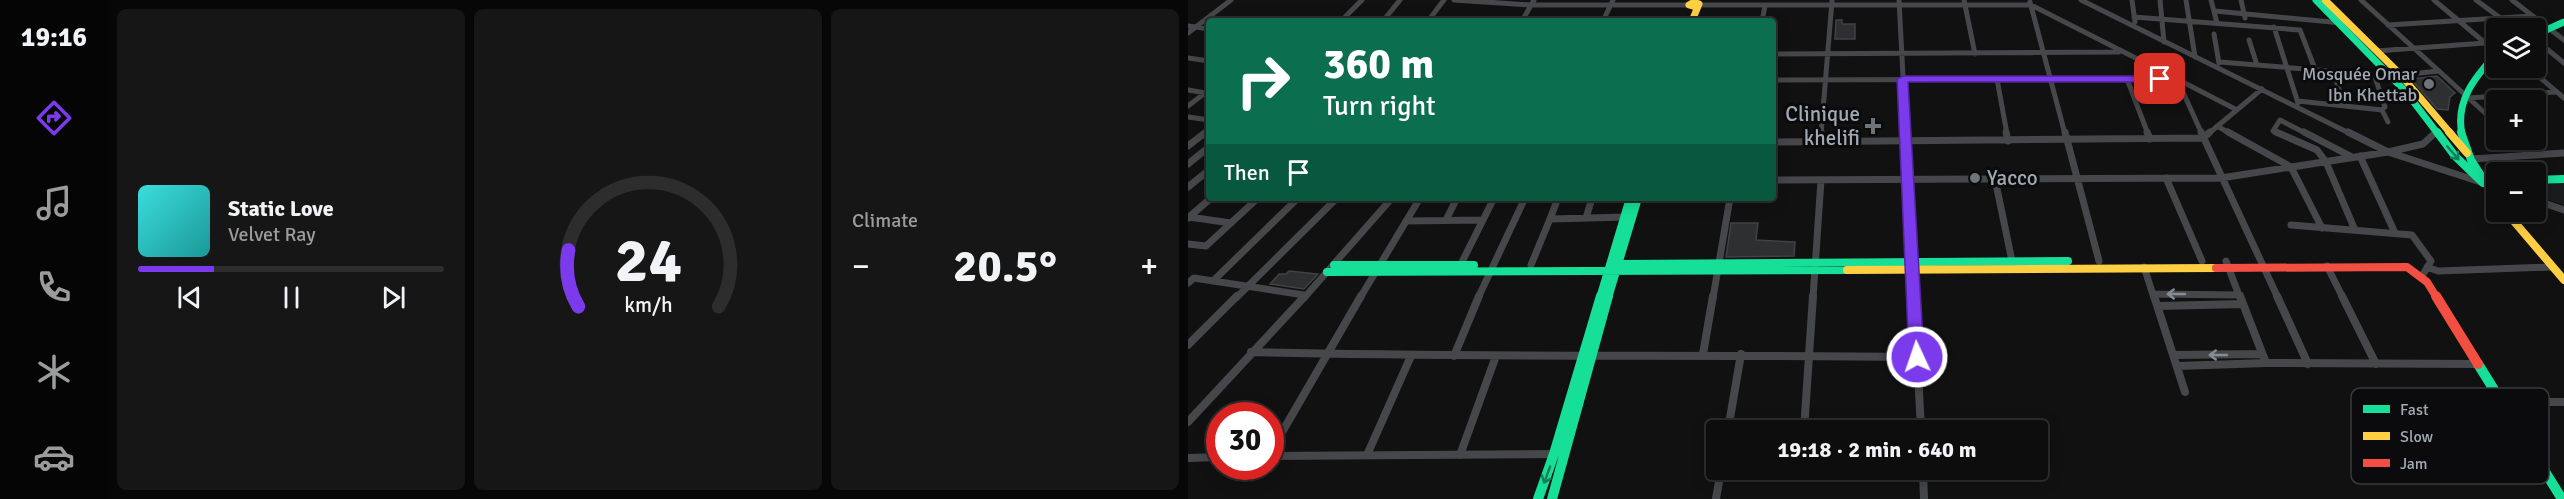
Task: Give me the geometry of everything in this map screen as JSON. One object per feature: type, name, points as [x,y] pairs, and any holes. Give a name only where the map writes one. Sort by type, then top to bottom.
[{"type":"street","points":[[1208,18],[1231,0]]},
{"type":"street","points":[[1344,18],[1362,0]]},
{"type":"street","points":[[1386,18],[1401,0]]},
{"type":"street","points":[[1430,18],[1444,0]]},
{"type":"street","points":[[1454,0],[1765,6],[1832,2],[2030,2],[2236,110]]},
{"type":"street","points":[[2081,0],[2388,152],[2486,184]]},
{"type":"street","points":[[2132,0],[2136,27]]},
{"type":"street","points":[[2160,0],[2164,42]]},
{"type":"street","points":[[2186,0],[2195,57]]},
{"type":"street","points":[[2211,0],[2217,23]]},
{"type":"street","points":[[2241,0],[2247,25]]},
{"type":"street","points":[[2316,0],[2376,51],[2469,156],[2564,153]]},
{"type":"street","points":[[2325,0],[2343,23],[2396,75],[2455,156],[2486,187]]},
{"type":"street","points":[[2361,0],[2486,114]]},
{"type":"street","points":[[2434,0],[2485,43]]},
{"type":"street","points":[[2476,0],[2499,17]]},
{"type":"street","points":[[2512,0],[2564,40]]},
{"type":"street","points":[[1820,142],[1832,2]]},
{"type":"street","points":[[2030,2],[2099,261]]},
{"type":"street","points":[[1524,18],[1532,3]]},
{"type":"street","points":[[1604,18],[1612,3]]},
{"type":"street","points":[[1899,3],[1920,420]]},
{"type":"street","points":[[1964,3],[1975,54]]},
{"type":"street","points":[[1687,18],[1694,4]]},
{"type":"street","points":[[1763,18],[1765,6]]},
{"type":"street","points":[[2214,11],[2343,23]]},
{"type":"street","points":[[2388,25],[2532,15]]},
{"type":"street","points":[[2134,17],[2300,30],[2315,69]]},
{"type":"street","points":[[1188,33],[1206,20]]},
{"type":"street","points":[[2546,30],[2564,22]]},
{"type":"street","points":[[1188,26],[1206,28]]},
{"type":"street","points":[[2274,27],[2300,108]]},
{"type":"street","points":[[2550,28],[2564,28]]},
{"type":"street","points":[[2214,34],[2220,62]]},
{"type":"street","points":[[2249,40],[2257,65]]},
{"type":"street","points":[[2376,51],[2485,43]]},
{"type":"street","points":[[2546,47],[2564,63]]},
{"type":"street","points":[[1776,54],[2122,52]]},
{"type":"street","points":[[1188,58],[1206,61]]},
{"type":"street","points":[[2214,66],[2220,62],[2374,75],[2439,71]]},
{"type":"street","points":[[2483,183],[2469,156],[2459,119],[2459,108],[2475,72],[2486,62]]},
{"type":"street","points":[[2333,71],[2344,105]]},
{"type":"street","points":[[2374,75],[2385,107],[2382,110]]},
{"type":"street","points":[[2540,78],[2564,98]]},
{"type":"street","points":[[1997,79],[2008,141]]},
{"type":"street","points":[[2127,79],[2150,139]]},
{"type":"street","points":[[1776,80],[2177,79]]},
{"type":"street","points":[[2177,79],[2308,364]]},
{"type":"street","points":[[1776,142],[2203,138],[2262,89]]},
{"type":"street","points":[[1188,90],[1206,92]]},
{"type":"street","points":[[2466,95],[2556,92]]},
{"type":"street","points":[[1188,106],[1206,93]]},
{"type":"street","points":[[2298,101],[2382,110]]},
{"type":"street","points":[[2382,110],[2388,122]]},
{"type":"street","points":[[1188,117],[1206,120]]},
{"type":"street","points":[[2355,230],[2326,162],[2317,150],[2273,130],[2280,120],[2356,157],[2396,233]]},
{"type":"street","points":[[2217,126],[2291,167],[2322,228]]},
{"type":"street","points":[[1188,146],[1206,132]]},
{"type":"street","points":[[1776,180],[2221,178],[2388,152],[2423,144],[2436,132]]},
{"type":"street","points":[[1188,165],[1206,150]]},
{"type":"street","points":[[2525,150],[2531,155]]},
{"type":"street","points":[[1188,186],[1206,172]]},
{"type":"street","points":[[2166,178],[2202,261]]},
{"type":"street","points":[[1995,179],[2012,261]]},
{"type":"street","points":[[2546,180],[2564,179]]},
{"type":"street","points":[[1805,420],[1821,180]]},
{"type":"street","points":[[1189,217],[1208,201]]},
{"type":"street","points":[[1188,244],[1206,246],[1255,201]]},
{"type":"street","points":[[1214,280],[1296,201]]},
{"type":"street","points":[[1188,345],[1334,201]]},
{"type":"street","points":[[1188,422],[1389,201]]},
{"type":"street","points":[[1284,429],[1325,354],[1418,201]]},
{"type":"street","points":[[1446,220],[1456,201]]},
{"type":"street","points":[[1459,268],[1492,201]]},
{"type":"street","points":[[1454,356],[1491,268],[1524,201]]},
{"type":"street","points":[[1531,265],[1557,201]]},
{"type":"street","points":[[1586,218],[1591,201]]},
{"type":"street","points":[[1628,217],[1630,201]]},
{"type":"street","points":[[1538,499],[1587,355],[1628,217],[1636,201]]},
{"type":"street","points":[[1703,354],[1730,201]]},
{"type":"street","points":[[2546,204],[2564,210]]},
{"type":"street","points":[[1189,217],[1231,223]]},
{"type":"street","points":[[1550,219],[1628,217]]},
{"type":"street","points":[[1406,221],[1483,220]]},
{"type":"street","points":[[2514,222],[2564,280]]},
{"type":"street","points":[[2291,225],[2412,235],[2431,261],[2424,272]]},
{"type":"street","points":[[1912,265],[2012,261],[2202,261],[2228,264]]},
{"type":"street","points":[[2262,264],[2352,261],[2388,269]]},
{"type":"street","points":[[2228,264],[2266,363]]},
{"type":"street","points":[[1330,268],[1912,265],[2144,267],[2262,264],[2388,269],[2407,267],[2424,272],[2552,267]]},
{"type":"street","points":[[1491,268],[1531,265],[1612,267]]},
{"type":"street","points":[[2327,266],[2376,364]]},
{"type":"street","points":[[2144,267],[2186,392]]},
{"type":"street","points":[[2424,272],[2493,388]]},
{"type":"street","points":[[1190,279],[1214,280],[1304,295]]},
{"type":"street","points":[[2154,294],[2240,295]]},
{"type":"street","points":[[2158,306],[2243,304]]},
{"type":"street","points":[[1251,352],[1411,356],[1741,354],[1810,357],[1917,357]]},
{"type":"street","points":[[1730,420],[1741,354]]},
{"type":"street","points":[[2174,355],[2262,354]]},
{"type":"street","points":[[1552,499],[1587,355]]},
{"type":"street","points":[[1367,455],[1411,356]]},
{"type":"street","points":[[1460,455],[1496,356]]},
{"type":"street","points":[[2178,366],[2266,363],[2478,364]]},
{"type":"street","points":[[1284,455],[1564,455]]},
{"type":"street","points":[[1188,458],[1206,457]]},
{"type":"street","points":[[2549,478],[2562,499]]},
{"type":"street","points":[[1716,499],[1719,480]]},
{"type":"street","points":[[1923,480],[1924,499]]},
{"type":"shaded area","points":[[2564,180],[2564,205],[2546,199],[2546,181]]},
{"type":"building","points":[[1836,20],[1842,20],[1842,24],[1855,24],[1855,39],[1835,39]]},
{"type":"building","name":"Mosquée Omar Ibn Khettab","points":[[2437,76],[2455,93],[2450,97],[2448,110],[2437,109],[2411,79]]},
{"type":"building","points":[[1731,223],[1758,223],[1756,240],[1795,242],[1794,256],[1726,257]]},
{"type":"building","points":[[1289,271],[1318,274],[1304,289],[1270,284],[1279,274],[1286,274]]},
{"type":"traffic: fast","points":[[2316,0],[2406,92],[2455,156],[2483,183],[2486,183]]},
{"type":"traffic: fast","points":[[2546,30],[2564,22]]},
{"type":"traffic: fast","points":[[2486,65],[2467,90],[2461,108],[2460,125],[2463,142],[2486,185]]},
{"type":"traffic: fast","points":[[2546,180],[2564,179]]},
{"type":"traffic: fast","points":[[1538,499],[1554,454],[1629,201]]},
{"type":"traffic: fast","points":[[1552,499],[1590,355],[1637,201]]},
{"type":"traffic: fast","points":[[1617,264],[2068,261]]},
{"type":"traffic: fast","points":[[1334,265],[1474,265]]},
{"type":"traffic: fast","points":[[1327,272],[1847,270]]},
{"type":"traffic: fast","points":[[2478,364],[2493,388]]},
{"type":"traffic: fast","points":[[2549,478],[2562,499]]},
{"type":"traffic: slow","points":[[2325,0],[2400,74],[2467,153]]},
{"type":"traffic: slow","points":[[1693,18],[1699,4],[1694,2],[1689,5],[1696,7]]},
{"type":"traffic: slow","points":[[2515,222],[2564,280]]},
{"type":"traffic: slow","points":[[1847,270],[2216,268]]},
{"type":"traffic: jam","points":[[2216,268],[2407,267],[2427,282],[2478,364]]},
{"type":"place","name":"Mosquée Omar Ibn Khettab","points":[[2429,84]]},
{"type":"place","name":"Clinique khelifi","points":[[1873,126]]},
{"type":"place","name":"Yacco","points":[[1975,178]]},
{"type":"route","points":[[1917,357],[1903,79],[2160,79]]}]
